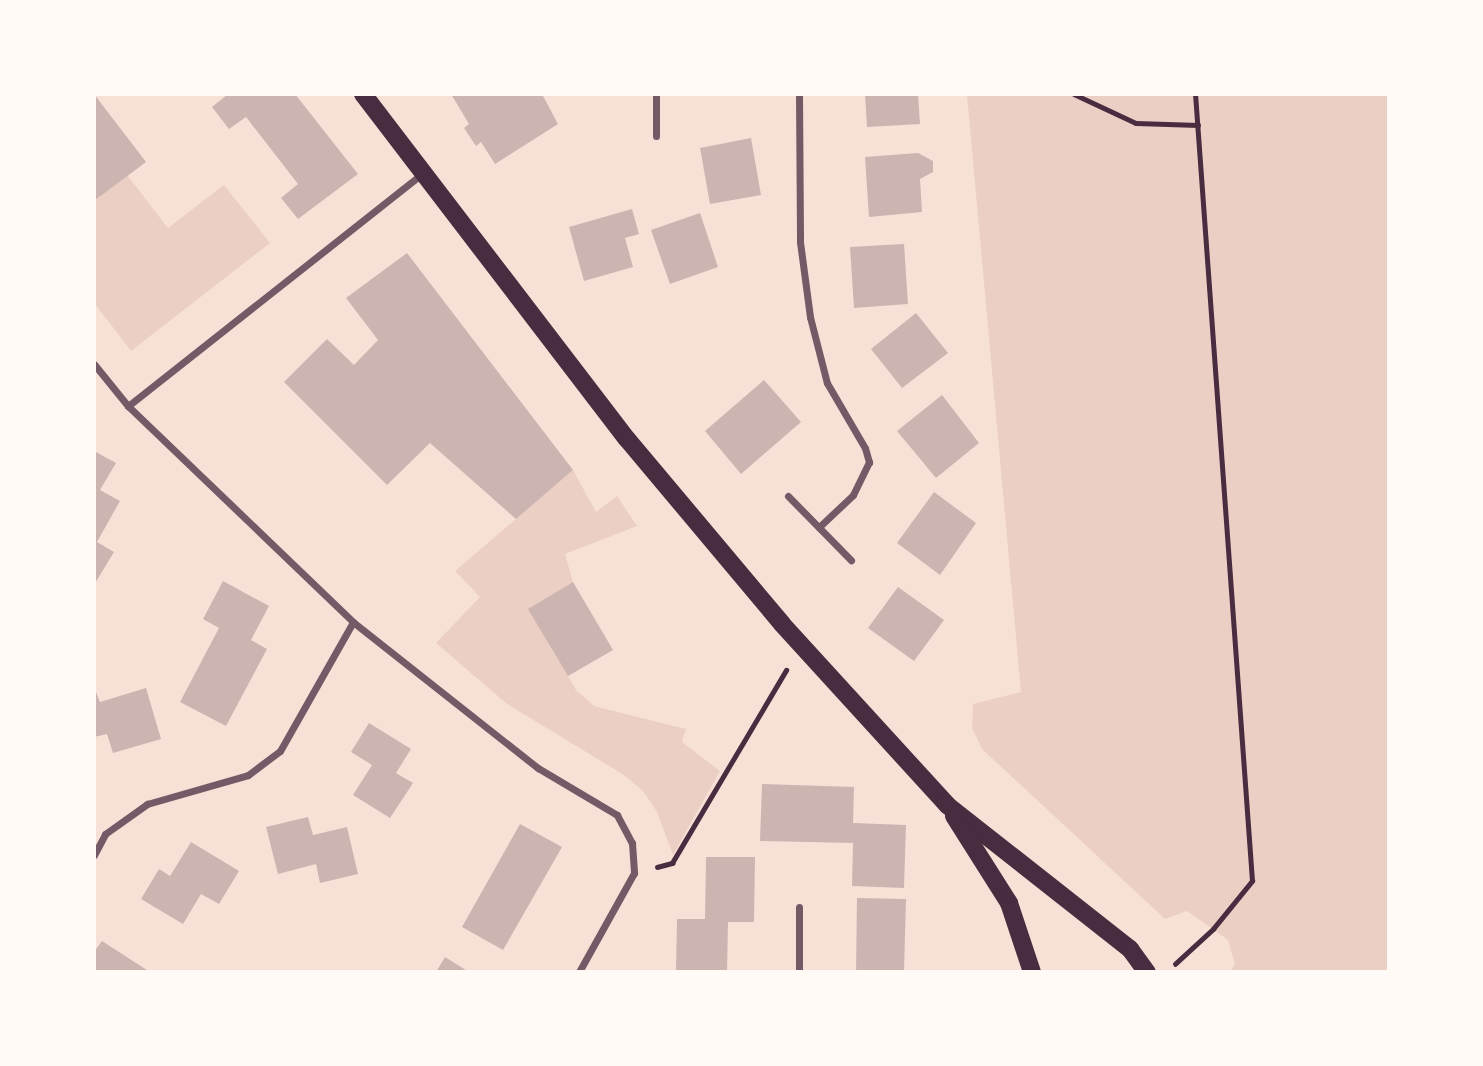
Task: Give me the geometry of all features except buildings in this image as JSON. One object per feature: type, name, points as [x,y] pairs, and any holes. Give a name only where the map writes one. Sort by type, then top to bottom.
[{"type":"main road","points":[[363,94],[627,439],[801,645],[947,805],[1159,971]]},
{"type":"main road","points":[[947,805],[1009,903],[1032,971]]},
{"type":"main road","points":[[1130,949],[1147,971]]},
{"type":"street","points":[[656,94],[656,136]]},
{"type":"street","points":[[799,94],[800,242],[810,317],[827,383],[865,448],[869,462],[853,495],[819,527]]},
{"type":"street","points":[[128,405],[424,173]]},
{"type":"street","points":[[94,364],[128,405],[353,622],[538,768],[617,815],[632,843],[634,873],[579,971]]},
{"type":"street","points":[[788,496],[851,560]]},
{"type":"street","points":[[94,855],[105,834],[148,804],[248,775],[280,751],[353,622]]},
{"type":"street","points":[[799,907],[799,971]]},
{"type":"path","points":[[1074,94],[1136,123],[1198,124]]},
{"type":"path","points":[[1167,971],[1213,929],[1252,881],[1195,94]]},
{"type":"path","points":[[634,873],[672,863],[801,645]]},
{"type":"shaded area","points":[[967,95],[1388,95],[1388,971],[1230,971],[1235,964],[1228,940],[1187,911],[1165,919],[982,749],[972,728],[973,704],[1021,692]]},
{"type":"shaded area","points":[[127,175],[168,228],[224,185],[270,243],[131,351],[95,304],[95,201]]},
{"type":"shaded area","points":[[573,470],[596,512],[617,496],[637,526],[565,554],[573,582],[529,609],[576,690],[594,706],[686,729],[682,742],[720,771],[673,855],[657,812],[643,791],[624,775],[507,704],[436,643],[480,597],[455,571]]}]
